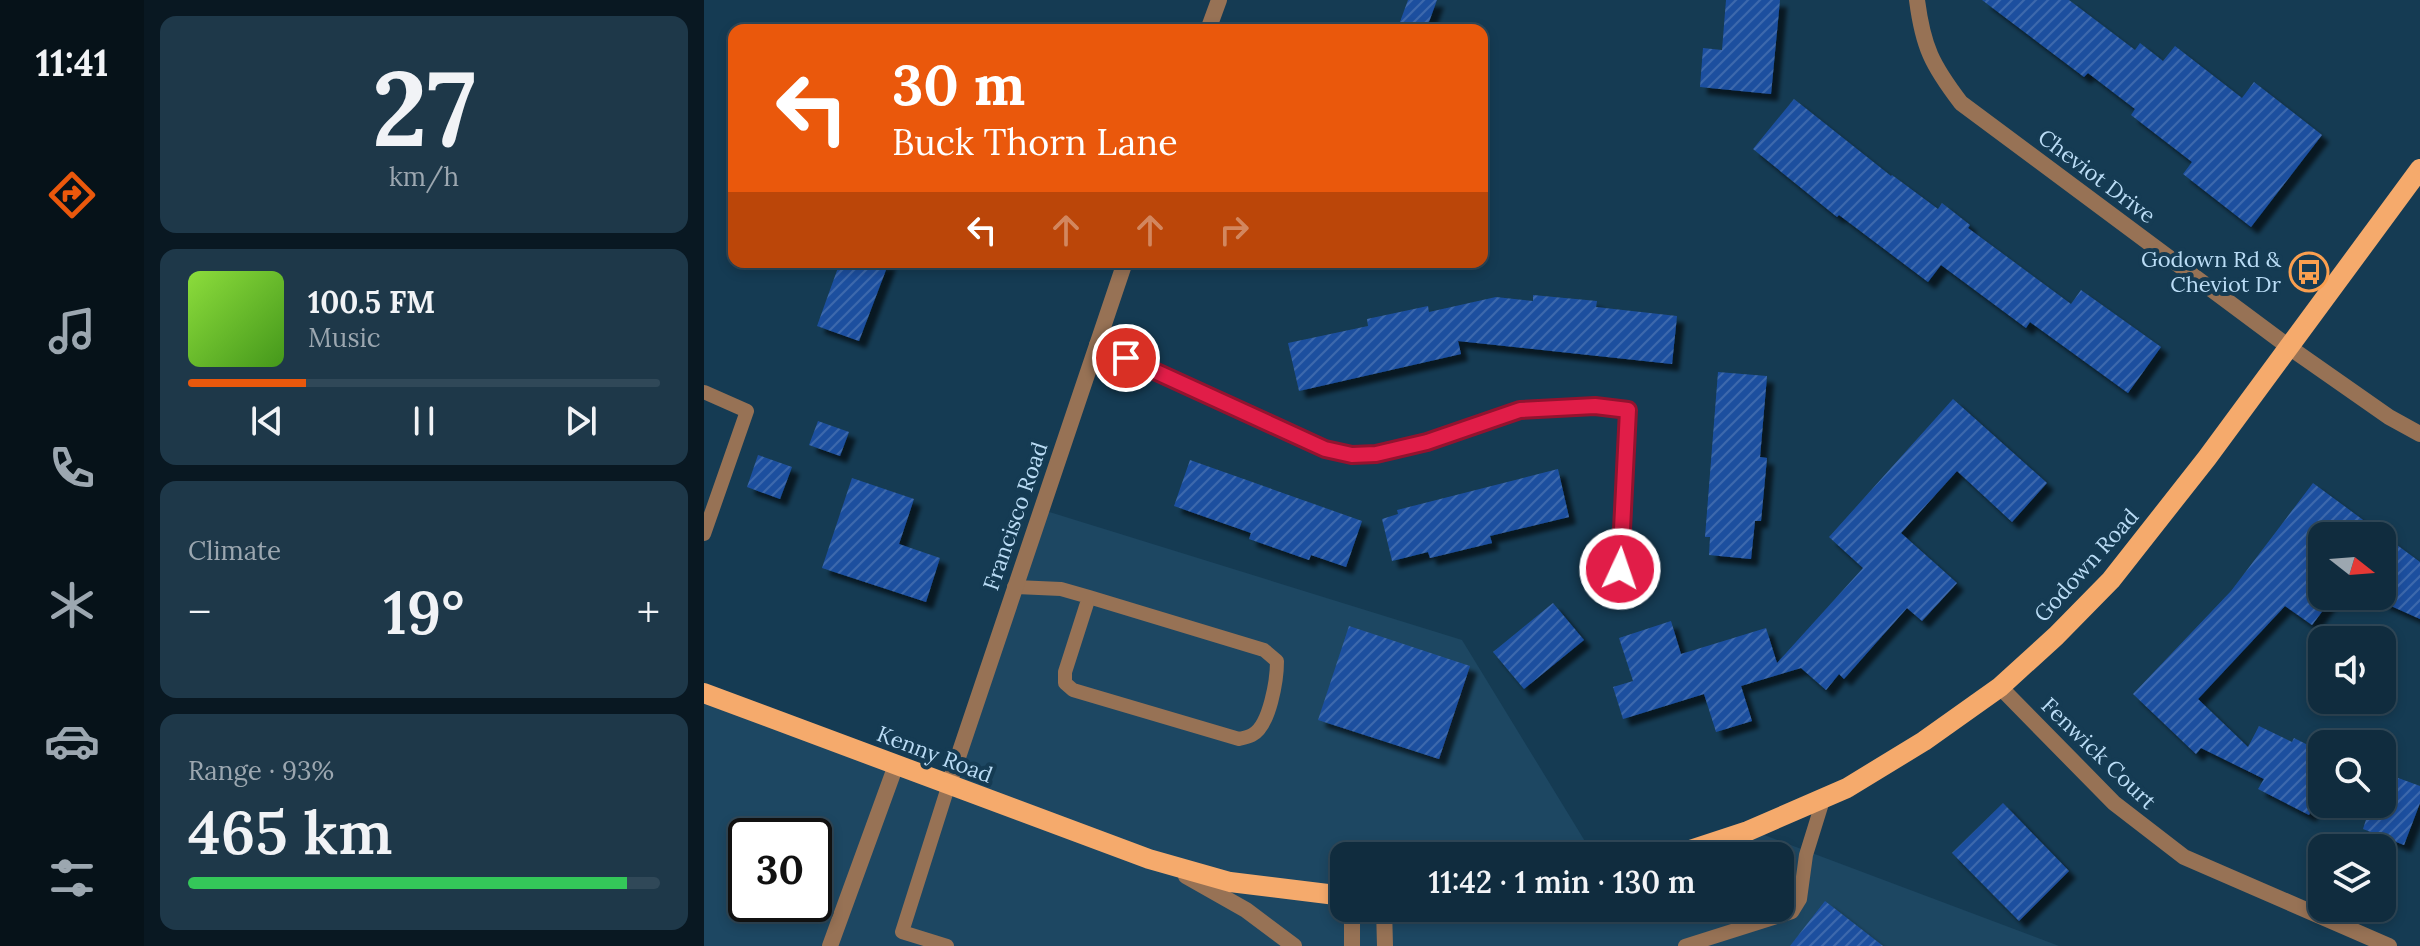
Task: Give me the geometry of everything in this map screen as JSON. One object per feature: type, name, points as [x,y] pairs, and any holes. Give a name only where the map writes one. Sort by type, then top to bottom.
[{"type":"main road","name":"Godown Road","points":[[1715,842],[1748,831],[1847,788],[1924,741],[2000,687],[2056,636],[2111,580],[2207,458],[2420,169]]},
{"type":"main road","name":"Kenny Road","points":[[704,693],[1149,859],[1230,882],[1330,894]]},
{"type":"street","points":[[1210,24],[1219,0]]},
{"type":"street","name":"Cheviot Drive","points":[[1917,0],[1925,46],[1941,78],[1961,103],[2289,347],[2389,417],[2420,434]]},
{"type":"street","name":"Francisco Road","points":[[949,784],[1123,268]]},
{"type":"street","points":[[1097,345],[1325,449],[1352,455],[1376,454],[1427,442],[1520,410],[1595,406],[1628,410],[1620,569]]},
{"type":"street","name":"Fenwick Court","points":[[2000,687],[2114,803],[2184,857],[2353,938],[2389,946]]},
{"type":"street","points":[[830,946],[896,765]]},
{"type":"street","name":"Kenny Road","points":[[1149,859],[1201,883],[1246,910],[1294,946]]},
{"type":"street","points":[[1352,922],[1352,946]]},
{"type":"street","points":[[1384,922],[1385,946]]},
{"type":"lane","points":[[704,392],[747,411],[704,534]]},
{"type":"lane","points":[[1014,587],[1061,589],[1089,597],[1264,650],[1277,661],[1277,679],[1264,720],[1255,734],[1239,739],[1073,690],[1065,683],[1065,672],[1089,597]]},
{"type":"lane","points":[[947,946],[899,939],[949,784]]},
{"type":"lane","points":[[1685,946],[1792,912],[1800,899],[1806,855],[1824,797]]},
{"type":"shaded area","points":[[1043,510],[1462,640],[1585,842],[1330,842],[1330,922],[1794,922],[1794,846],[2059,946],[704,946],[704,688],[944,773]]},
{"type":"shaded area","points":[[1748,829],[1783,842],[1704,842]]},
{"type":"building","points":[[1408,0],[1437,0],[1428,24],[1399,24]]},
{"type":"building","points":[[1726,0],[1780,0],[1771,94],[1700,87],[1703,48],[1722,50]]},
{"type":"building","points":[[1982,0],[2069,0],[2135,50],[2140,43],[2163,61],[2175,46],[2242,98],[2254,82],[2322,135],[2251,227],[2183,174],[2192,162],[2131,115],[2135,109],[2088,73],[2084,77]]},
{"type":"building","points":[[1794,99],[1891,176],[1938,209],[1942,203],[1970,225],[1968,228],[2071,304],[2081,290],[2161,347],[2128,393],[2030,322],[2026,328],[1941,265],[1928,282],[1839,215],[1837,217],[1753,149]]},
{"type":"building","points":[[838,268],[887,268],[859,341],[817,326]]},
{"type":"building","points":[[1533,295],[1597,301],[1596,307],[1677,316],[1672,364],[1458,341],[1461,354],[1299,391],[1288,343],[1368,326],[1367,319],[1428,306],[1429,312],[1496,297],[1533,301]]},
{"type":"building","points":[[1718,372],[1767,376],[1760,457],[1767,458],[1761,521],[1755,521],[1751,559],[1709,555],[1710,537],[1705,537]]},
{"type":"building","points":[[1953,399],[2047,483],[2012,522],[1957,471],[1901,533],[1957,583],[1922,621],[1907,608],[1844,679],[1839,674],[1826,690],[1801,668],[1741,686],[1752,721],[1716,732],[1704,694],[1623,719],[1613,687],[1633,681],[1619,638],[1671,621],[1681,654],[1766,628],[1777,663],[1863,568],[1829,537]]},
{"type":"building","points":[[818,421],[849,432],[840,456],[809,445]]},
{"type":"building","points":[[758,455],[792,467],[780,499],[747,487]]},
{"type":"building","points":[[1190,460],[1362,521],[1346,567],[1311,555],[1309,560],[1249,539],[1251,533],[1174,506]]},
{"type":"building","points":[[1558,469],[1569,517],[1490,536],[1492,543],[1430,558],[1428,552],[1392,561],[1382,519],[1398,514],[1397,510]]},
{"type":"building","points":[[852,478],[914,499],[899,544],[940,558],[926,602],[822,568]]},
{"type":"building","points":[[2313,483],[2366,522],[2308,522],[2308,610],[2323,610],[2312,625],[2285,606],[2198,699],[2248,747],[2259,726],[2292,742],[2294,738],[2308,745],[2308,814],[2258,789],[2264,779],[2201,748],[2196,754],[2133,694],[2231,591]]},
{"type":"building","points":[[2396,544],[2420,562],[2420,619],[2396,608]]},
{"type":"building","points":[[1553,603],[1584,640],[1524,689],[1493,652]]},
{"type":"building","points":[[1349,626],[1470,666],[1439,759],[1318,720]]},
{"type":"building","points":[[2396,777],[2420,786],[2420,803],[2404,845],[2396,842],[2396,834],[2376,834],[2363,829],[2367,818],[2396,818]]},
{"type":"building","points":[[2003,803],[2069,871],[2019,921],[1952,853]]},
{"type":"building","points":[[1825,901],[1883,946],[1790,946]]},
{"type":"place","name":"Godown Rd & Cheviot Dr","points":[[2309,272]]},
{"type":"route","points":[[1126,358],[1325,449],[1352,455],[1376,454],[1427,442],[1520,410],[1595,406],[1628,410],[1620,569]]}]
